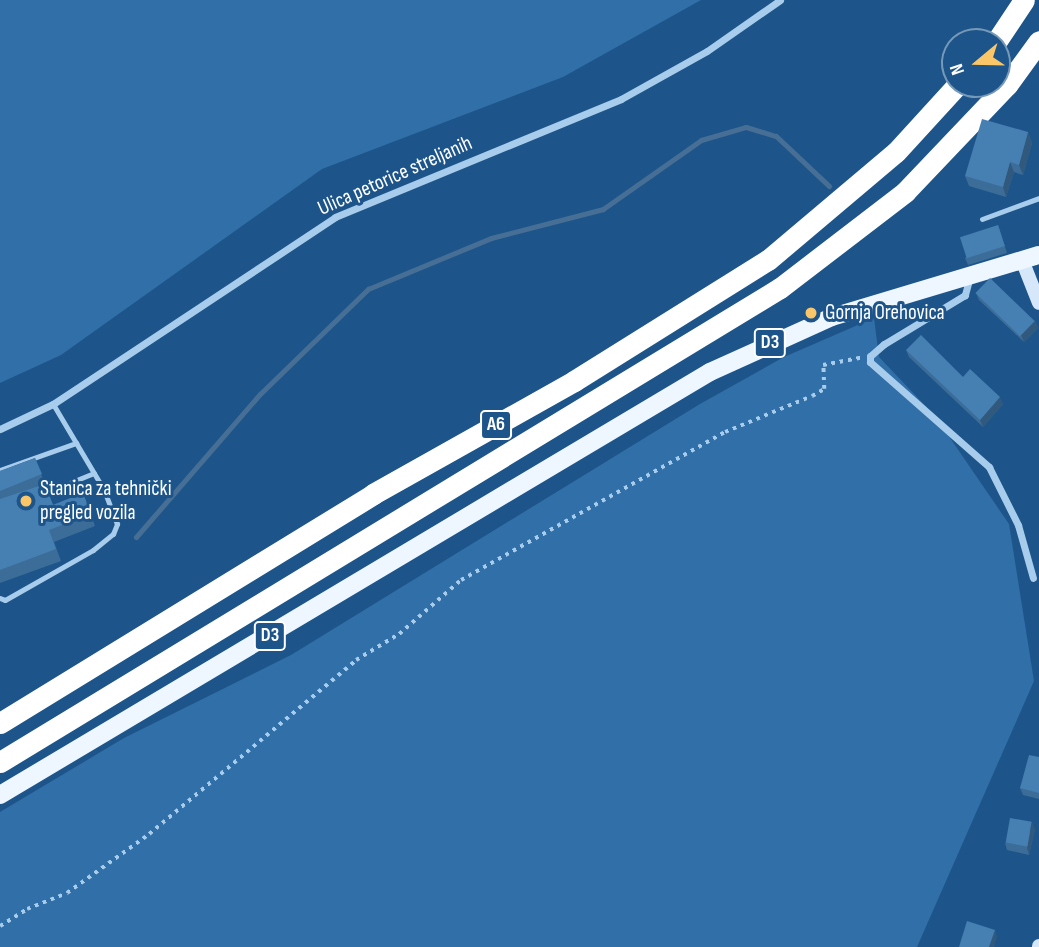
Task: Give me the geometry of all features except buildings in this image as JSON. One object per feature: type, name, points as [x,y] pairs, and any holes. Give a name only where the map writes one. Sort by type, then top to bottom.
[{"type":"highway","points":[[1005,28],[1024,0]]},
{"type":"highway","name":"A6","points":[[0,762],[791,281],[914,184],[1007,85],[1039,41]]},
{"type":"highway","name":"A6","points":[[0,723],[373,494],[574,381],[768,260],[896,152],[945,98]]},
{"type":"main road","name":"D3","points":[[0,795],[710,372],[832,317],[1031,257]]},
{"type":"main road","points":[[1031,257],[1039,303]]},
{"type":"street","name":"Ulica petorice streljanih","points":[[0,429],[53,404],[335,217],[621,99],[707,51],[780,0]]},
{"type":"street","points":[[971,276],[965,295],[870,356],[875,367],[989,467],[1018,525],[1033,578]]},
{"type":"lane","points":[[982,219],[1039,198]]},
{"type":"lane","points":[[0,598],[5,600],[113,534],[117,524],[94,473],[53,404]]},
{"type":"lane","points":[[0,470],[76,443]]},
{"type":"lane","points":[[35,496],[94,473]]},
{"type":"path","points":[[0,926],[67,893],[149,834],[356,660],[399,634],[461,580],[725,432],[824,389],[823,365],[870,356]]},
{"type":"shaded area","points":[[0,0],[701,0],[563,77],[322,169],[61,355],[0,383]]},
{"type":"shaded area","points":[[874,318],[879,357],[935,416],[1009,524],[1034,681],[917,947],[0,947],[0,812],[124,738],[291,655],[700,404],[784,357]]},
{"type":"waterway","points":[[136,537],[260,394],[368,289],[491,238],[603,209],[701,140],[746,127],[776,136],[829,186]]},
{"type":"place","name":"Gornja Orehovica","points":[[811,313]]},
{"type":"place","name":"Stanica za tehnički pregled vozila","points":[[26,501]]}]
